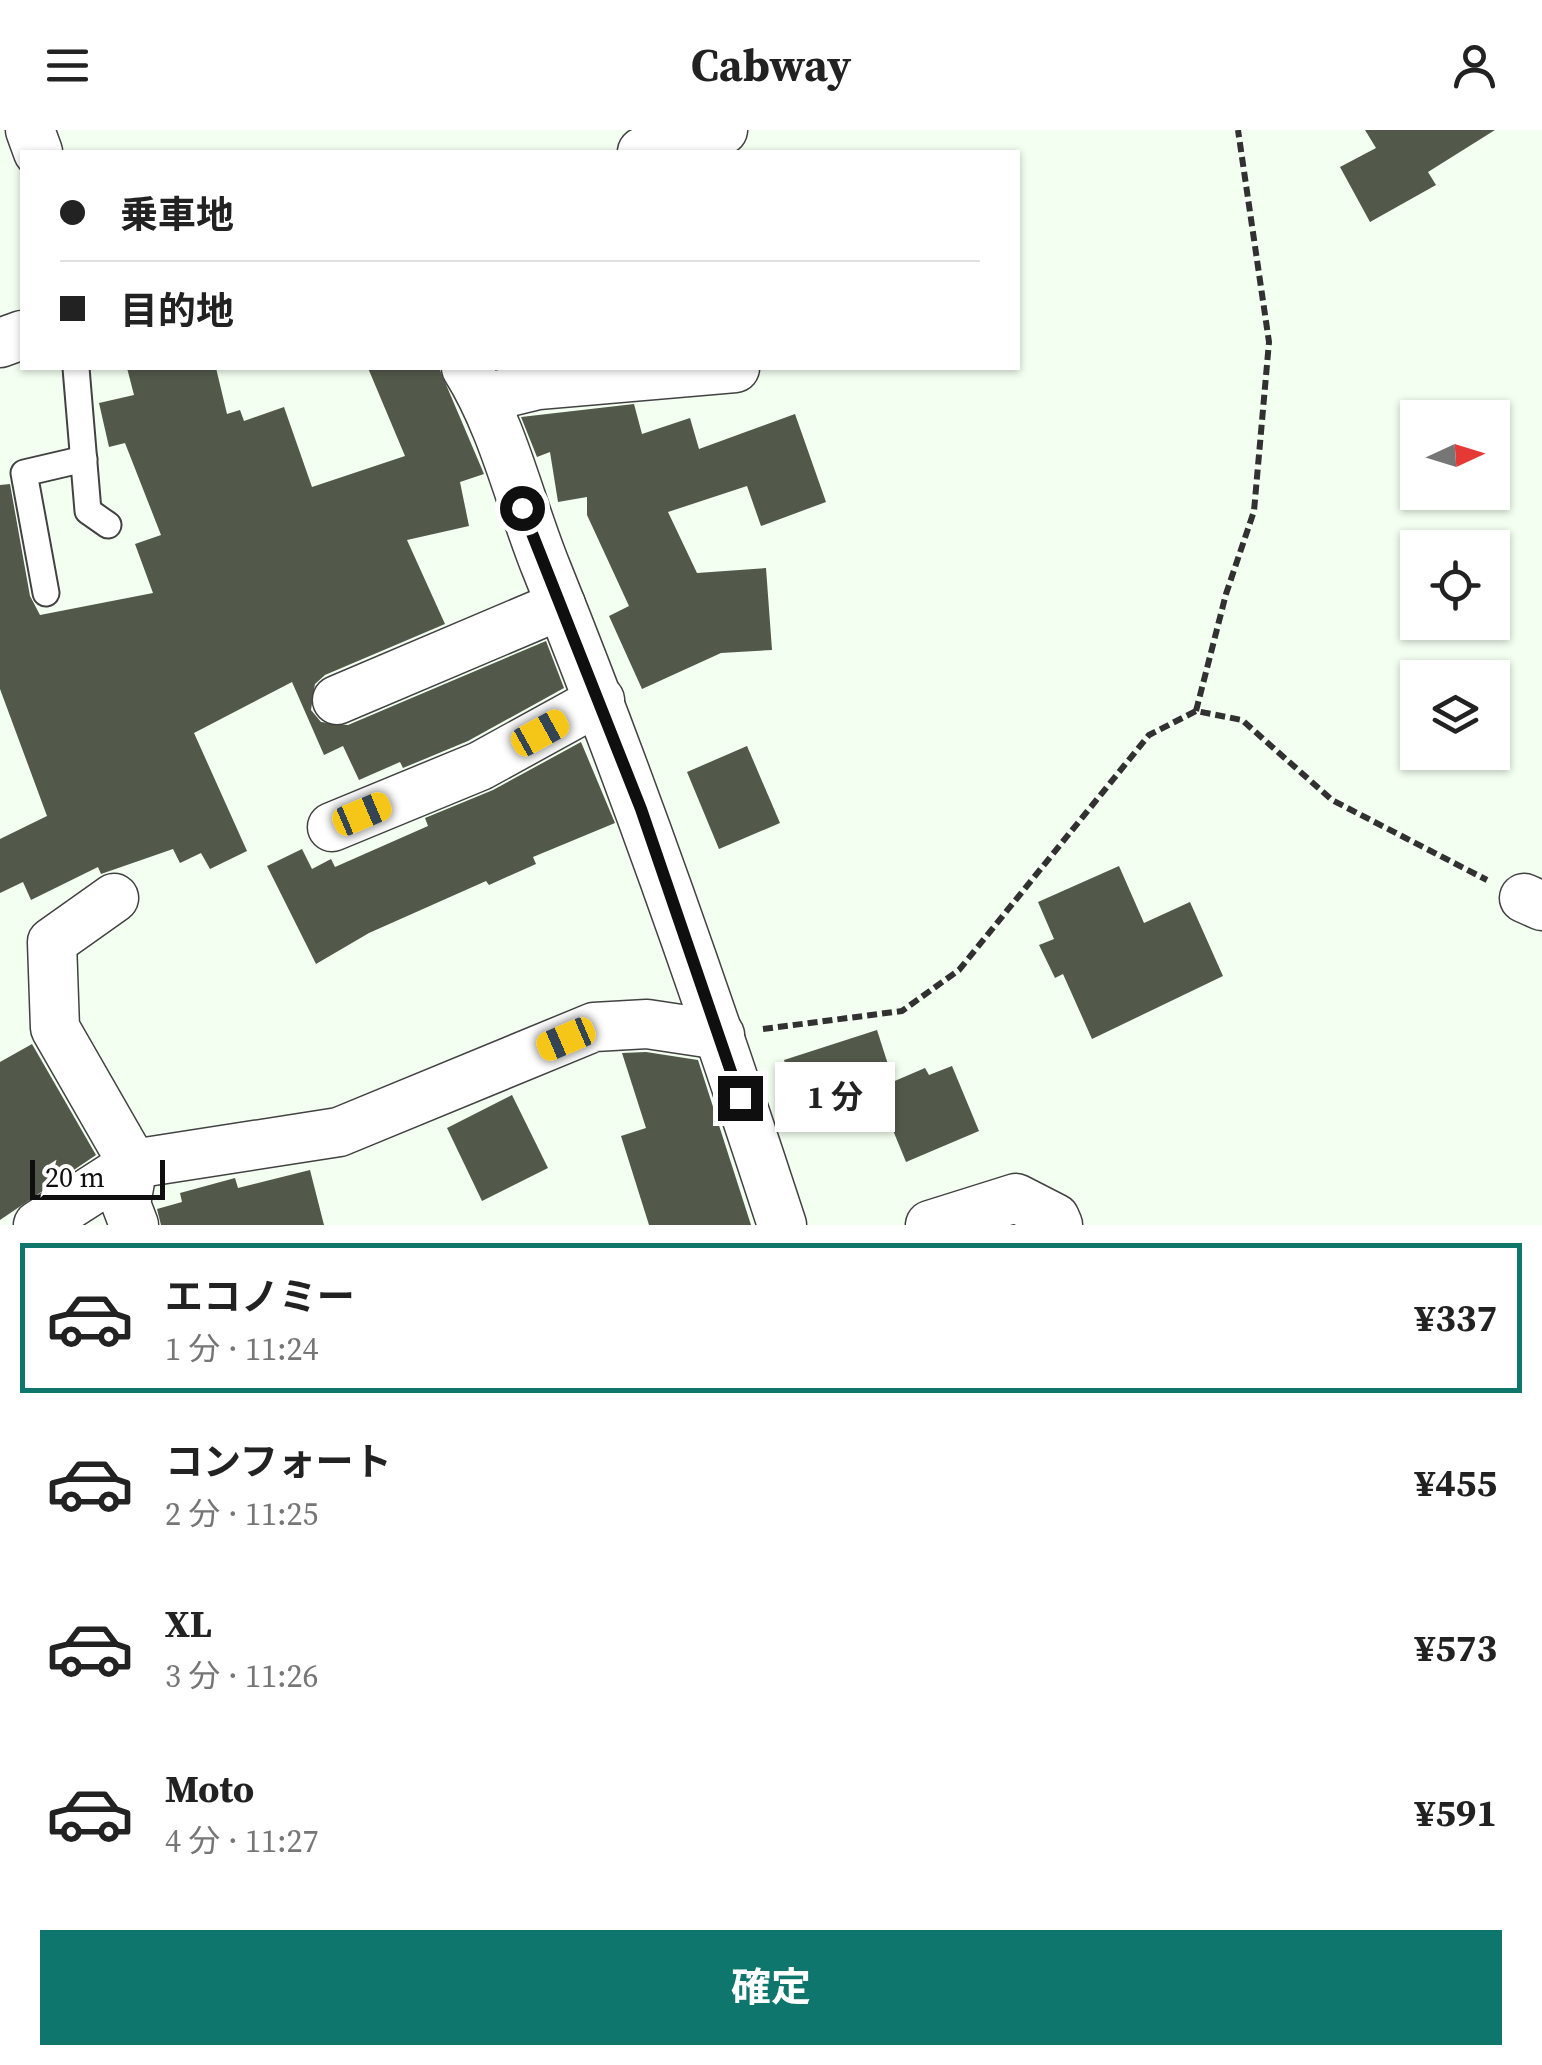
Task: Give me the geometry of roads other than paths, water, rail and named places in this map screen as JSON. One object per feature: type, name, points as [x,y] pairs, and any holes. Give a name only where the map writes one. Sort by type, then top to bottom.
[{"type":"street","points":[[649,150],[723,130]]},
{"type":"street","points":[[712,370],[538,385],[475,383],[600,700],[720,1035],[782,1225]]},
{"type":"street","points":[[336,700],[561,605]]},
{"type":"street","points":[[332,827],[480,766],[600,700]]},
{"type":"street","points":[[114,898],[52,942],[55,1028],[133,1164],[126,1204],[134,1225]]},
{"type":"street","points":[[38,1225],[133,1164],[339,1132],[594,1027],[647,1024],[720,1035]]},
{"type":"street","points":[[930,1225],[1016,1198],[1055,1218],[1058,1225]]},
{"type":"lane","points":[[76,370],[88,511],[108,525]]},
{"type":"lane","points":[[46,593],[24,473],[84,459]]}]
